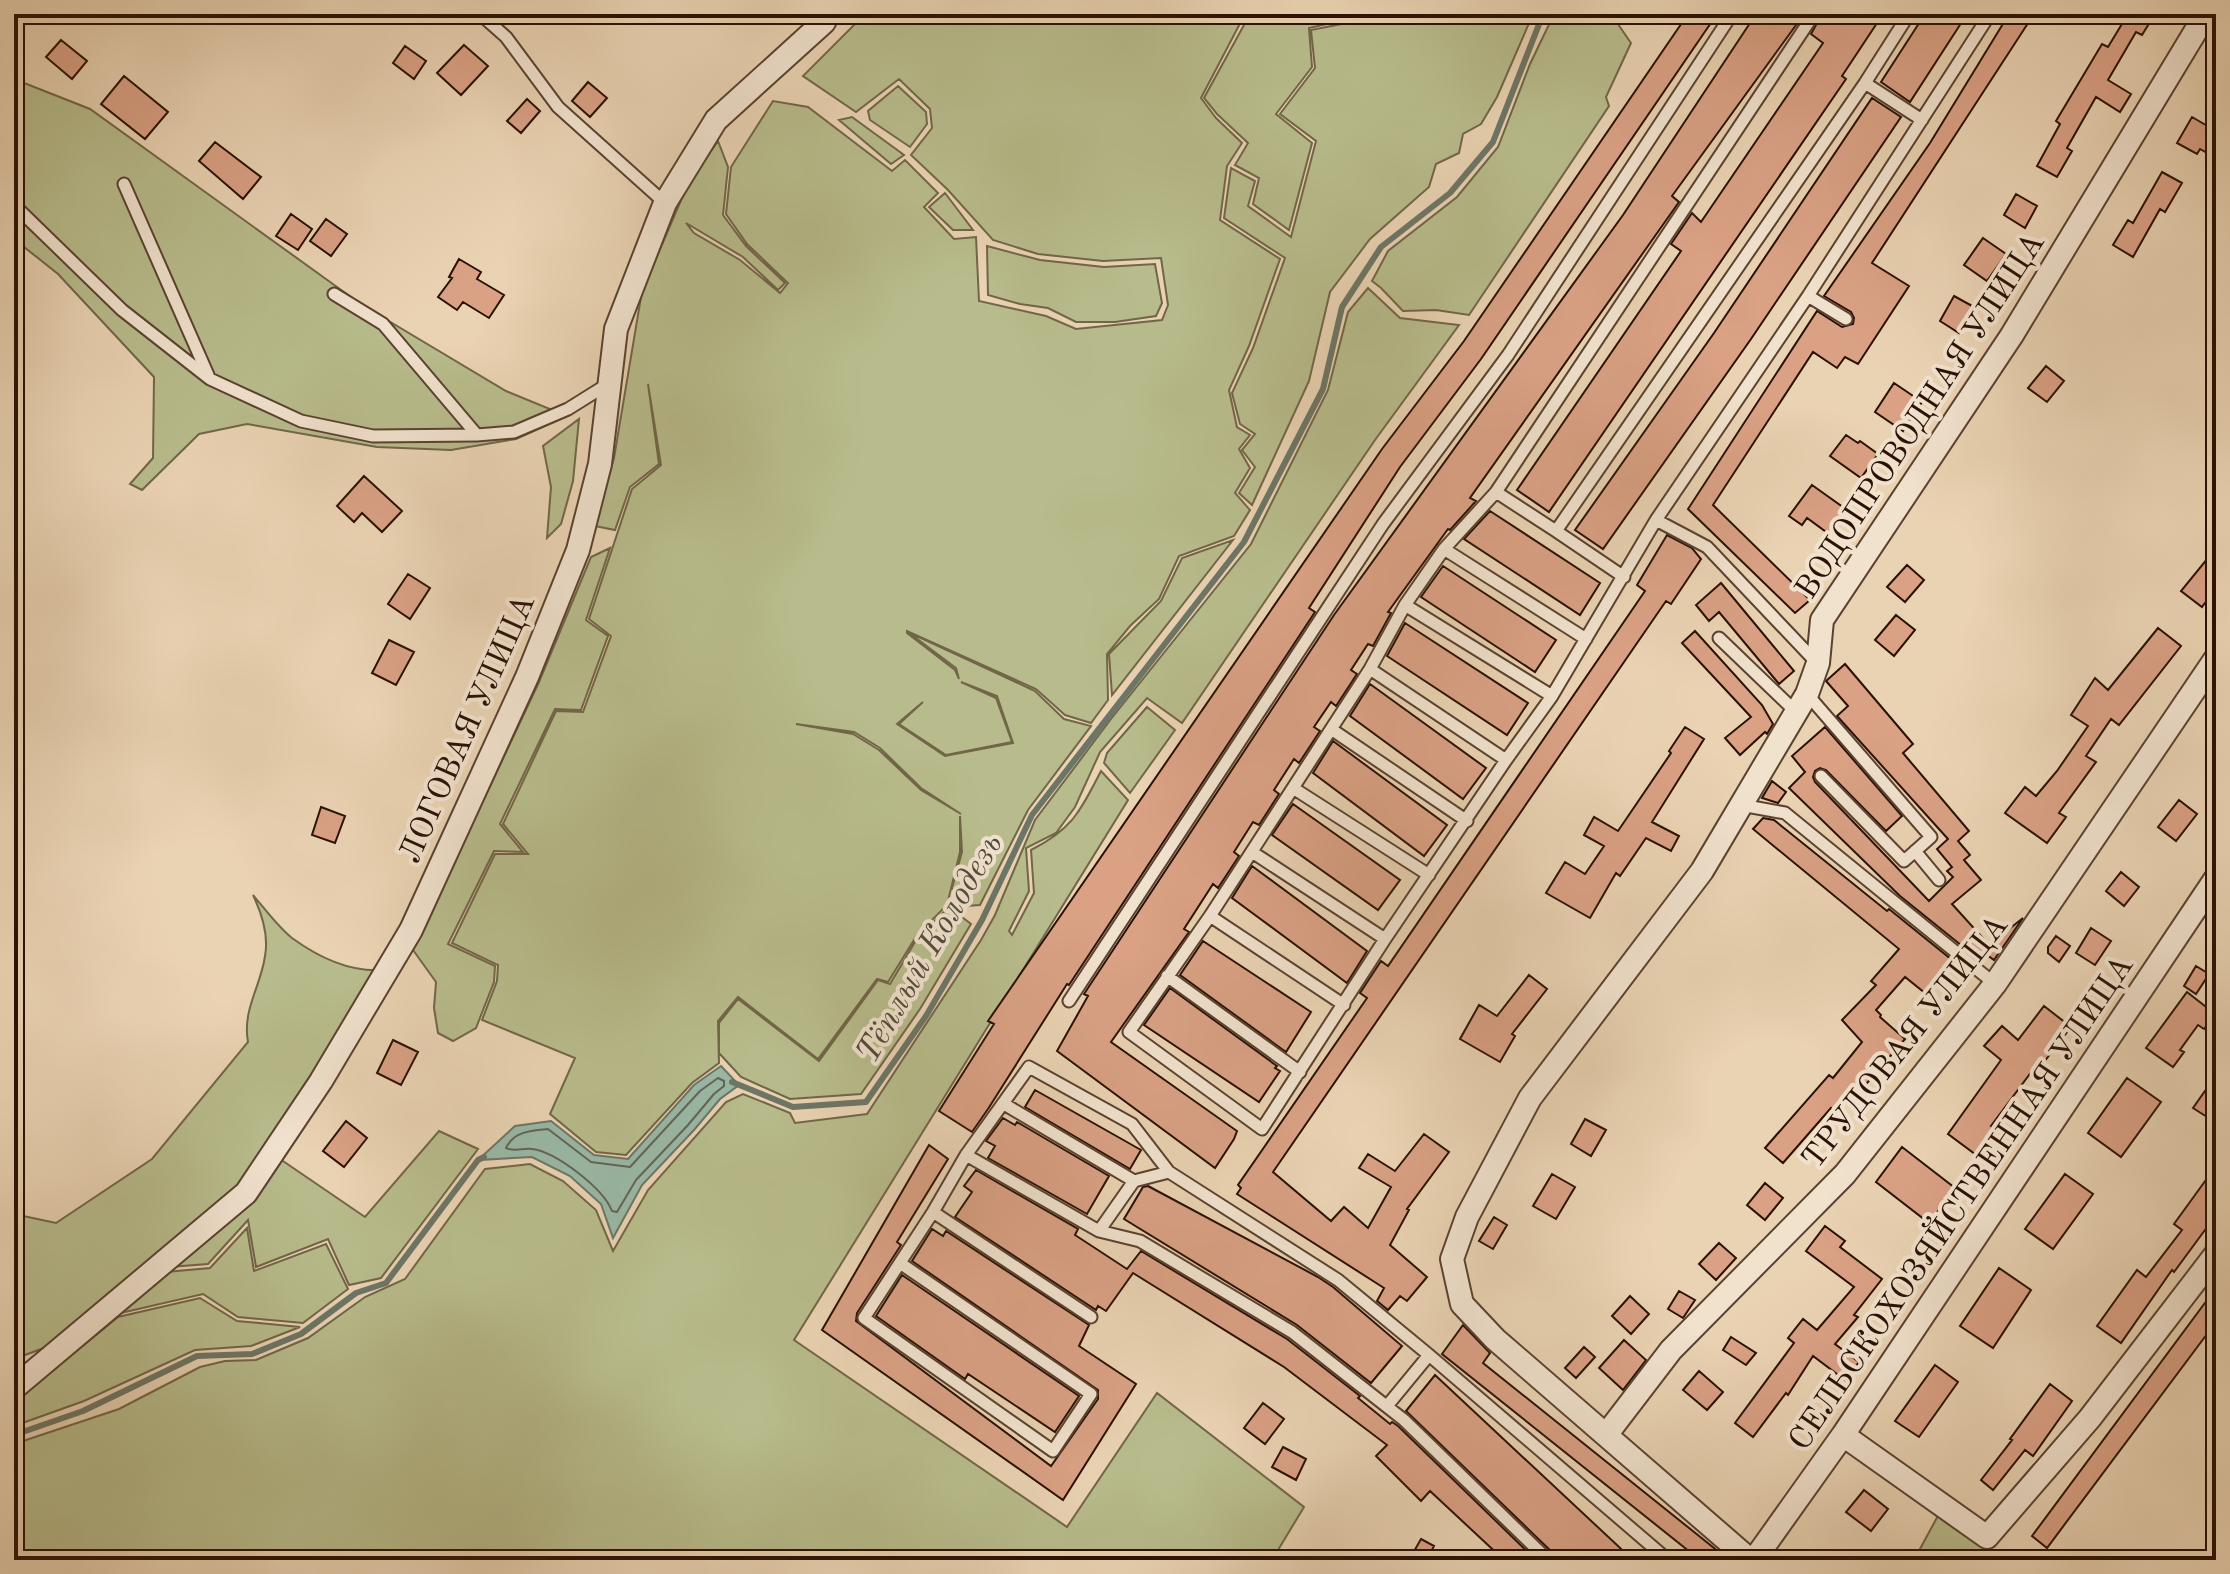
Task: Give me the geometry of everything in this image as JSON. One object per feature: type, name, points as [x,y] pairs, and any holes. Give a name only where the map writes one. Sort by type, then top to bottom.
[{"type":"street","name":"ЛОГОВАЯ УЛИЦА","points":[[14,1388],[246,1193],[321,1081],[411,930],[527,677],[578,550],[600,464],[616,329],[665,203],[716,120],[824,22],[828,14]]},
{"type":"street","name":"ВОДОПРОВОДНАЯ УЛИЦА","points":[[1752,1560],[1495,1339],[1462,1304],[1452,1259],[1467,1217],[1530,1098],[1702,871],[1801,703],[1818,663],[1822,620],[2012,335],[2206,14]]},
{"type":"street","name":"ТРУДОВАЯ УЛИЦА","points":[[1606,1435],[1671,1350],[1845,1174],[1995,984],[2216,658]]},
{"type":"street","name":"СЕЛЬСКОХОЗЯЙСТВЕННАЯ УЛИЦА","points":[[1752,1560],[1843,1435],[2216,878]]},
{"type":"street","points":[[1843,1435],[1987,1537],[2090,1418],[2216,1254]]},
{"type":"lane","points":[[480,14],[506,37],[558,107],[665,203]]},
{"type":"lane","points":[[1069,1001],[1383,524],[1508,355],[1732,14]]},
{"type":"lane","points":[[1814,14],[1496,492],[1444,549],[1405,605],[1370,669],[1252,852],[1129,1032],[1262,1129],[1385,939],[1552,696],[1656,520],[1808,296],[1990,14]]},
{"type":"lane","points":[[1556,531],[1865,83],[1909,14]]},
{"type":"lane","points":[[1865,83],[1922,120]]},
{"type":"lane","points":[[124,184],[210,379]]},
{"type":"lane","points":[[14,205],[122,310],[210,379],[301,421],[373,436],[514,432],[568,409],[609,384]]},
{"type":"lane","points":[[334,294],[383,324],[477,435]]},
{"type":"lane","points":[[1808,296],[1846,319]]},
{"type":"lane","points":[[1496,492],[1624,577]]},
{"type":"lane","points":[[1656,520],[1707,547],[1818,663]]},
{"type":"lane","points":[[1444,549],[1586,639]]},
{"type":"lane","points":[[1405,605],[1552,696]]},
{"type":"lane","points":[[1719,638],[1801,703],[1931,837],[1904,861],[1821,776]]},
{"type":"lane","points":[[1370,669],[1506,760]]},
{"type":"lane","points":[[1331,729],[1467,821]]},
{"type":"lane","points":[[1293,788],[1429,875]]},
{"type":"lane","points":[[1740,805],[1785,813],[1995,984]]},
{"type":"lane","points":[[1915,851],[1939,880]]},
{"type":"lane","points":[[1252,852],[1385,939]]},
{"type":"lane","points":[[1210,916],[1344,1005]]},
{"type":"lane","points":[[1167,976],[1300,1072]]},
{"type":"lane","points":[[900,1263],[1091,1394],[1053,1451],[864,1318],[966,1155],[1029,1067],[1132,1124],[1169,1172],[1338,1280],[1668,1560]]},
{"type":"lane","points":[[1004,1104],[1134,1181]]},
{"type":"lane","points":[[966,1155],[1099,1231],[1140,1241],[1292,1332],[1387,1406],[1548,1560]]},
{"type":"lane","points":[[1099,1231],[1134,1181],[1169,1172]]},
{"type":"lane","points":[[933,1212],[1091,1317]]},
{"type":"lane","points":[[1387,1406],[1429,1355]]},
{"type":"shaded area","points":[[865,14],[1245,14],[1201,98],[1242,143],[1227,166],[1220,220],[1280,259],[1249,346],[1229,390],[1237,427],[1250,435],[1239,449],[1250,468],[1235,493],[1250,510],[1234,536],[1179,556],[1159,599],[1130,626],[1107,654],[1108,700],[1091,723],[1065,715],[1036,689],[907,631],[907,633],[955,670],[959,679],[956,668],[908,632],[1035,691],[1064,719],[1091,726],[1028,810],[980,905],[965,906],[952,888],[962,852],[960,816],[960,852],[947,905],[917,935],[888,982],[877,979],[818,1059],[738,997],[718,1021],[719,1063],[692,1083],[626,1155],[596,1152],[550,1114],[575,1058],[482,1020],[497,981],[498,965],[452,943],[495,854],[528,854],[503,824],[556,711],[583,712],[611,636],[589,619],[632,489],[661,465],[648,384],[659,464],[630,487],[615,530],[595,526],[614,458],[642,291],[688,184],[718,141],[728,167],[723,215],[746,246],[785,283],[778,290],[743,257],[686,223],[694,233],[740,260],[780,293],[788,283],[747,244],[726,214],[731,167],[773,101],[808,107],[892,171],[905,160],[938,193],[924,207],[954,239],[976,237],[979,301],[1046,316],[1076,329],[1162,320],[1168,305],[1161,258],[1103,261],[1038,254],[993,240],[911,155],[932,128],[930,109],[899,79],[856,112],[803,76]],"holes":[[[961,682],[997,696],[1013,743],[945,756],[897,724],[923,702],[899,724],[946,755],[1012,742],[996,698]],[[796,724],[854,732],[880,748],[921,788],[961,814],[921,790],[879,750],[853,734]]]},
{"type":"shaded area","points":[[1250,14],[1344,14],[1340,21],[1309,28],[1312,67],[1276,114],[1312,143],[1289,230],[1253,204],[1259,178],[1235,165],[1248,143],[1204,98]]},
{"type":"shaded area","points":[[1347,14],[1533,14],[1497,97],[1481,124],[1463,134],[1459,153],[1436,164],[1429,187],[1370,239],[1330,292],[1309,381],[1252,505],[1239,493],[1255,467],[1242,450],[1255,434],[1240,424],[1232,393],[1253,348],[1285,258],[1224,218],[1231,168],[1255,181],[1248,206],[1291,237],[1316,141],[1280,114],[1315,68],[1311,30],[1341,24]]},
{"type":"shaded area","points":[[1554,14],[1611,14],[1631,43],[1606,97],[1609,106],[1469,315],[1436,310],[1403,311],[1372,281],[1388,251],[1457,197],[1498,147],[1530,64]]},
{"type":"shaded area","points":[[14,79],[90,109],[362,305],[506,391],[567,416],[516,439],[451,450],[377,447],[247,424],[199,434],[142,490],[130,484],[153,458],[154,377],[58,274],[14,239]]},
{"type":"shaded area","points":[[898,86],[926,112],[927,124],[910,147],[870,120],[868,111]]},
{"type":"shaded area","points":[[852,117],[904,155],[891,164],[839,120]]},
{"type":"shaded area","points":[[945,193],[973,230],[953,230],[929,207]]},
{"type":"shaded area","points":[[987,246],[1040,260],[1104,267],[1155,264],[1162,303],[1156,316],[1115,322],[1076,322],[1048,308],[988,295]]},
{"type":"shaded area","points":[[1368,288],[1400,318],[1459,325],[1375,440],[1182,723],[1147,698],[1100,752],[1075,807],[1056,833],[1026,848],[1029,891],[1009,931],[1012,935],[1034,893],[1031,850],[1057,834],[1074,818],[1101,771],[1128,800],[794,1340],[1067,1527],[1157,1393],[1304,1507],[1272,1560],[14,1560],[14,1444],[119,1409],[200,1367],[225,1361],[256,1360],[308,1338],[365,1297],[405,1279],[485,1169],[530,1164],[563,1181],[596,1210],[613,1251],[648,1190],[726,1102],[743,1094],[790,1113],[795,1123],[867,1114],[981,940],[995,915],[1035,820],[1251,544],[1328,390],[1348,312]]},
{"type":"shaded area","points":[[579,419],[573,481],[561,524],[547,538],[551,487],[543,446]]},
{"type":"shaded area","points":[[1233,540],[1112,695],[1109,654],[1161,601],[1182,558]]},
{"type":"shaded area","points":[[610,548],[586,620],[608,636],[581,710],[555,709],[500,824],[523,852],[494,851],[448,944],[495,966],[494,982],[476,1028],[453,1041],[438,1033],[434,1008],[436,982],[413,950],[539,682],[591,557]]},
{"type":"shaded area","points":[[1147,707],[1175,730],[1130,793],[1104,763],[1107,753]]},
{"type":"shaded area","points":[[253,895],[287,934],[302,945],[346,966],[382,970],[288,1116],[276,1127],[267,1152],[242,1190],[63,1341],[14,1359],[14,1214],[56,1223],[152,1159],[248,1042],[248,1019],[266,948],[264,925]]},
{"type":"shaded area","points":[[949,907],[971,924],[920,1009],[861,1094],[790,1099],[741,1077],[719,1053],[719,1023],[738,999],[819,1061],[878,980],[890,984],[918,937]]},
{"type":"shaded area","points":[[439,1131],[478,1149],[381,1278],[349,1285],[328,1239],[256,1267],[248,1220],[208,1264],[169,1267],[280,1159],[365,1217]]},
{"type":"shaded area","points":[[247,1228],[254,1271],[326,1244],[348,1289],[303,1323],[238,1317],[203,1294],[121,1313],[166,1272],[210,1268]]},
{"type":"shaded area","points":[[200,1298],[237,1321],[300,1327],[251,1346],[195,1350],[84,1401],[14,1426],[14,1380],[64,1361],[118,1317]]},
{"type":"shaded area","points":[[1940,1512],[2003,1560],[1914,1560]]},
{"type":"water","points":[[721,1066],[739,1085],[720,1099],[642,1185],[613,1238],[601,1204],[570,1176],[532,1157],[478,1160],[515,1126],[551,1121],[594,1155],[628,1159],[694,1085]]},
{"type":"building","points":[[1688,14],[1717,14],[1481,359],[1400,467],[1309,608],[1315,612],[1067,984],[988,1109],[972,1132],[939,1111],[994,1024],[988,1021],[1382,449],[1464,341]]},
{"type":"building","points":[[1756,14],[1804,14],[1672,196],[1679,202],[1470,498],[1476,501],[1448,529],[1388,612],[1391,613],[1373,646],[1368,644],[1351,670],[1357,674],[1336,706],[1331,702],[1314,727],[1320,731],[1299,763],[1294,759],[1274,790],[1279,794],[1259,825],[1253,822],[1234,852],[1239,856],[1218,888],[1213,884],[1184,929],[1189,932],[1111,1042],[1237,1131],[1215,1168],[1057,1051],[1088,996],[1084,994],[1334,615],[1623,215]]},
{"type":"building","points":[[1822,14],[1883,14],[1842,76],[1846,79],[1549,512],[1517,490],[1681,251],[1671,244],[1692,213],[1701,222],[1823,43],[1811,34]]},
{"type":"building","points":[[1925,14],[1967,14],[1910,102],[1881,82]]},
{"type":"building","points":[[2009,14],[2034,14],[1872,263],[1909,286],[1858,364],[1845,357],[1837,368],[1813,352],[1713,505],[1810,600],[1795,613],[1688,509],[1817,311],[1842,327],[1853,324],[1851,312],[1824,296],[1930,143]]},
{"type":"building","points":[[2128,14],[2155,14],[2142,35],[2136,32],[2108,80],[2131,94],[2120,112],[2096,97],[2067,148],[2072,151],[2057,177],[2037,166],[2060,124],[2056,121],[2102,44],[2108,47]]},
{"type":"building","points":[[61,40],[87,61],[72,79],[46,57]]},
{"type":"building","points":[[464,45],[488,66],[461,95],[437,73]]},
{"type":"building","points":[[405,46],[426,61],[414,79],[393,63]]},
{"type":"building","points":[[124,76],[168,112],[145,139],[101,104]]},
{"type":"building","points":[[588,82],[607,98],[590,117],[572,101]]},
{"type":"building","points":[[1872,98],[1901,117],[1751,339],[1603,549],[1575,530],[1714,333]]},
{"type":"building","points":[[527,99],[540,111],[521,133],[507,121]]},
{"type":"building","points":[[2192,117],[2216,131],[2216,158],[2200,149],[2197,154],[2177,143]]},
{"type":"building","points":[[215,142],[261,177],[243,199],[199,161]]},
{"type":"building","points":[[2162,172],[2182,183],[2165,212],[2160,209],[2133,257],[2113,245],[2128,220],[2133,223]]},
{"type":"building","points":[[2016,194],[2037,206],[2025,228],[2004,215]]},
{"type":"building","points":[[291,214],[312,229],[298,250],[276,236]]},
{"type":"building","points":[[326,219],[347,234],[331,256],[310,241]]},
{"type":"building","points":[[1983,238],[2006,254],[1987,281],[1964,265]]},
{"type":"building","points":[[459,259],[481,272],[477,279],[504,295],[489,318],[463,302],[457,310],[438,297],[452,278],[449,277]]},
{"type":"building","points":[[1954,296],[1974,307],[1959,333],[1940,321]]},
{"type":"building","points":[[2046,366],[2064,381],[2047,402],[2028,388]]},
{"type":"building","points":[[1894,383],[1922,402],[1903,431],[1875,412]]},
{"type":"building","points":[[1846,435],[1878,454],[1861,478],[1830,456]]},
{"type":"building","points":[[364,476],[402,511],[382,532],[362,513],[354,522],[337,506]]},
{"type":"building","points":[[1812,485],[1847,510],[1829,534],[1807,518],[1802,525],[1789,516]]},
{"type":"building","points":[[1490,511],[1600,583],[1580,615],[1464,539]]},
{"type":"building","points":[[1667,535],[1692,548],[1701,559],[1671,604],[1666,601],[1273,1172],[1331,1221],[1344,1207],[1368,1228],[1391,1187],[1359,1168],[1368,1154],[1395,1171],[1424,1134],[1449,1152],[1407,1209],[1390,1245],[1427,1277],[1407,1301],[1400,1296],[1388,1310],[1377,1301],[1384,1288],[1237,1194],[1241,1188],[1238,1185],[1367,998],[1360,993],[1381,961],[1388,966],[1645,591],[1637,585]]},
{"type":"building","points":[[2216,548],[2216,588],[2202,607],[2181,591]]},
{"type":"building","points":[[1907,565],[1924,580],[1905,602],[1887,587]]},
{"type":"building","points":[[1443,566],[1556,640],[1535,672],[1421,597]]},
{"type":"building","points":[[408,574],[430,588],[410,619],[388,604]]},
{"type":"building","points":[[1721,583],[1794,671],[1779,684],[1719,612],[1709,621],[1696,605]]},
{"type":"building","points":[[1896,615],[1915,630],[1894,656],[1875,640]]},
{"type":"building","points":[[1405,623],[1528,703],[1507,735],[1387,656]]},
{"type":"building","points":[[2158,628],[2181,646],[2119,725],[2111,719],[2086,756],[2096,762],[2059,813],[2066,817],[2047,843],[2005,813],[2025,787],[2036,796],[2088,726],[2071,715],[2095,678],[2108,690]]},
{"type":"building","points":[[1695,631],[1762,705],[1773,724],[1767,734],[1765,732],[1740,755],[1725,738],[1751,717],[1682,643]]},
{"type":"building","points":[[389,640],[414,652],[396,685],[372,673]]},
{"type":"building","points":[[1845,664],[1913,744],[1903,753],[1969,831],[1958,841],[1970,855],[1964,860],[1981,880],[1952,904],[1989,945],[2023,918],[1994,960],[1987,955],[1982,962],[1900,896],[1789,788],[1805,772],[1792,756],[1825,727],[1902,816],[1886,831],[1826,770],[1820,768],[1815,771],[1815,782],[1929,901],[1953,877],[1947,871],[1952,867],[1937,849],[1948,839],[1837,716],[1848,706],[1826,681]]},
{"type":"building","points":[[1370,684],[1486,768],[1463,799],[1350,716]]},
{"type":"building","points":[[1685,727],[1704,739],[1652,822],[1679,836],[1671,851],[1646,838],[1620,876],[1616,873],[1590,918],[1546,893],[1565,862],[1585,874],[1604,846],[1584,835],[1594,817],[1618,831]]},
{"type":"building","points":[[1333,741],[1447,825],[1424,856],[1313,773]]},
{"type":"building","points":[[1772,781],[1786,792],[1778,803],[1762,798]]},
{"type":"building","points":[[2179,800],[2197,814],[2176,841],[2158,827]]},
{"type":"building","points":[[1293,804],[1400,880],[1378,910],[1272,835]]},
{"type":"building","points":[[321,807],[345,816],[335,843],[312,835]]},
{"type":"building","points":[[1763,818],[1774,820],[1952,960],[1925,993],[1905,977],[1876,1010],[1905,1039],[1862,1089],[1858,1086],[1836,1112],[1831,1108],[1783,1163],[1765,1148],[1829,1075],[1833,1078],[1862,1042],[1842,1020],[1876,985],[1871,981],[1899,949],[1753,829]]},
{"type":"building","points":[[1252,866],[1367,951],[1347,983],[1232,898]]},
{"type":"building","points":[[2121,872],[2139,887],[2124,906],[2106,891]]},
{"type":"building","points":[[2091,928],[2111,941],[2095,965],[2076,953]]},
{"type":"building","points":[[2056,936],[2070,946],[2059,962],[2048,953],[2048,947]]},
{"type":"building","points":[[1203,941],[1311,1012],[1286,1052],[1180,975]]},
{"type":"building","points":[[2196,966],[2209,974],[2196,994],[2184,986]]},
{"type":"building","points":[[1529,975],[1547,989],[1512,1034],[1515,1036],[1500,1062],[1460,1039],[1479,1005],[1497,1016]]},
{"type":"building","points":[[1170,988],[1277,1066],[1275,1068],[1280,1071],[1259,1102],[1144,1025]]},
{"type":"building","points":[[2187,992],[2215,1014],[2204,1029],[2198,1025],[2180,1050],[2184,1052],[2173,1067],[2146,1048]]},
{"type":"building","points":[[2044,1006],[2071,1027],[2044,1062],[2041,1059],[1991,1126],[1994,1128],[1975,1154],[1948,1134],[2001,1060],[1984,1046],[2002,1026],[2018,1040]]},
{"type":"building","points":[[393,1040],[418,1052],[401,1085],[377,1073]]},
{"type":"building","points":[[2127,1078],[2161,1102],[2121,1157],[2088,1133]]},
{"type":"building","points":[[1035,1090],[1141,1150],[1130,1169],[1025,1107]]},
{"type":"building","points":[[2205,1091],[2216,1099],[2207,1117],[2193,1108]]},
{"type":"building","points":[[1003,1118],[1015,1125],[1017,1122],[1109,1176],[1087,1214],[988,1158],[995,1146],[986,1141]]},
{"type":"building","points":[[1585,1119],[1606,1130],[1591,1156],[1571,1144]]},
{"type":"building","points":[[346,1121],[367,1138],[344,1167],[323,1151]]},
{"type":"building","points":[[929,1145],[948,1159],[897,1242],[901,1245],[857,1313],[856,1321],[1051,1466],[1098,1399],[1098,1390],[912,1261],[932,1229],[943,1236],[946,1231],[1089,1325],[1079,1346],[1136,1384],[1063,1500],[822,1330]]},
{"type":"building","points":[[1902,1147],[1955,1188],[1929,1223],[1876,1182]]},
{"type":"building","points":[[2216,1166],[2216,1215],[2174,1272],[2172,1270],[2121,1343],[2097,1326],[2137,1270],[2146,1277],[2182,1230],[2174,1224]]},
{"type":"building","points":[[976,1170],[1078,1229],[1075,1235],[1127,1269],[1141,1251],[1287,1339],[1360,1396],[1358,1398],[1390,1424],[1392,1422],[1398,1426],[1536,1560],[1504,1560],[1430,1491],[1421,1501],[1376,1456],[1387,1445],[1284,1367],[1133,1273],[1106,1311],[1098,1306],[1096,1310],[955,1217],[972,1192],[964,1186]]},
{"type":"building","points":[[1552,1174],[1575,1187],[1556,1219],[1533,1206]]},
{"type":"building","points":[[2065,1174],[2093,1194],[2053,1249],[2025,1229]]},
{"type":"building","points":[[1765,1183],[1783,1198],[1765,1220],[1747,1205]]},
{"type":"building","points":[[1148,1186],[1318,1277],[1402,1346],[1371,1383],[1297,1325],[1124,1219],[1143,1187]]},
{"type":"building","points":[[1494,1217],[1507,1225],[1493,1249],[1479,1241]]},
{"type":"building","points":[[1825,1226],[1845,1241],[1840,1247],[1882,1279],[1854,1315],[1858,1317],[1835,1344],[1859,1362],[1845,1380],[1813,1356],[1788,1395],[1786,1393],[1753,1437],[1735,1423],[1794,1343],[1788,1338],[1803,1319],[1817,1330],[1854,1287],[1806,1251]]},
{"type":"building","points":[[1719,1243],[1736,1258],[1716,1280],[1699,1264]]},
{"type":"building","points":[[1999,1268],[2031,1290],[1993,1348],[1960,1326]]},
{"type":"building","points":[[902,1275],[1079,1396],[1055,1432],[968,1374],[965,1379],[876,1316]]},
{"type":"building","points":[[2216,1288],[2216,1322],[2047,1548],[2032,1536]]},
{"type":"building","points":[[1679,1291],[1695,1300],[1683,1318],[1668,1309]]},
{"type":"building","points":[[1630,1296],[1649,1314],[1631,1334],[1612,1316]]},
{"type":"building","points":[[1463,1325],[1490,1353],[1483,1363],[1729,1560],[1700,1560],[1442,1354]]},
{"type":"building","points":[[1731,1337],[1756,1353],[1746,1365],[1723,1350]]},
{"type":"building","points":[[1624,1340],[1646,1360],[1623,1390],[1599,1368]]},
{"type":"building","points":[[1584,1347],[1595,1357],[1576,1378],[1565,1368]]},
{"type":"building","points":[[1935,1365],[1958,1382],[1919,1437],[1895,1421]]},
{"type":"building","points":[[1699,1371],[1723,1392],[1707,1410],[1683,1390]]},
{"type":"building","points":[[1435,1375],[1633,1560],[1556,1560],[1554,1554],[1406,1411]]},
{"type":"building","points":[[2050,1384],[2072,1401],[2033,1456],[2025,1450],[1993,1490],[1981,1480]]},
{"type":"building","points":[[1263,1403],[1284,1419],[1265,1444],[1244,1428]]},
{"type":"building","points":[[1283,1447],[1306,1459],[1296,1480],[1272,1467]]},
{"type":"building","points":[[1864,1490],[1888,1509],[1871,1531],[1846,1512]]},
{"type":"building","points":[[1421,1539],[1434,1546],[1427,1560],[1409,1560]]},
{"type":"waterway","name":"Тёплый Колодезь","points":[[732,1082],[793,1107],[866,1102],[926,1016],[982,920],[1032,815],[1244,542],[1323,389],[1342,307],[1381,247],[1450,193],[1493,142],[1543,14]]},
{"type":"waterway","name":"Тёплый Колодезь","points":[[14,1435],[83,1411],[197,1356],[252,1354],[301,1334],[356,1293],[386,1283],[478,1160],[484,1157]]}]
